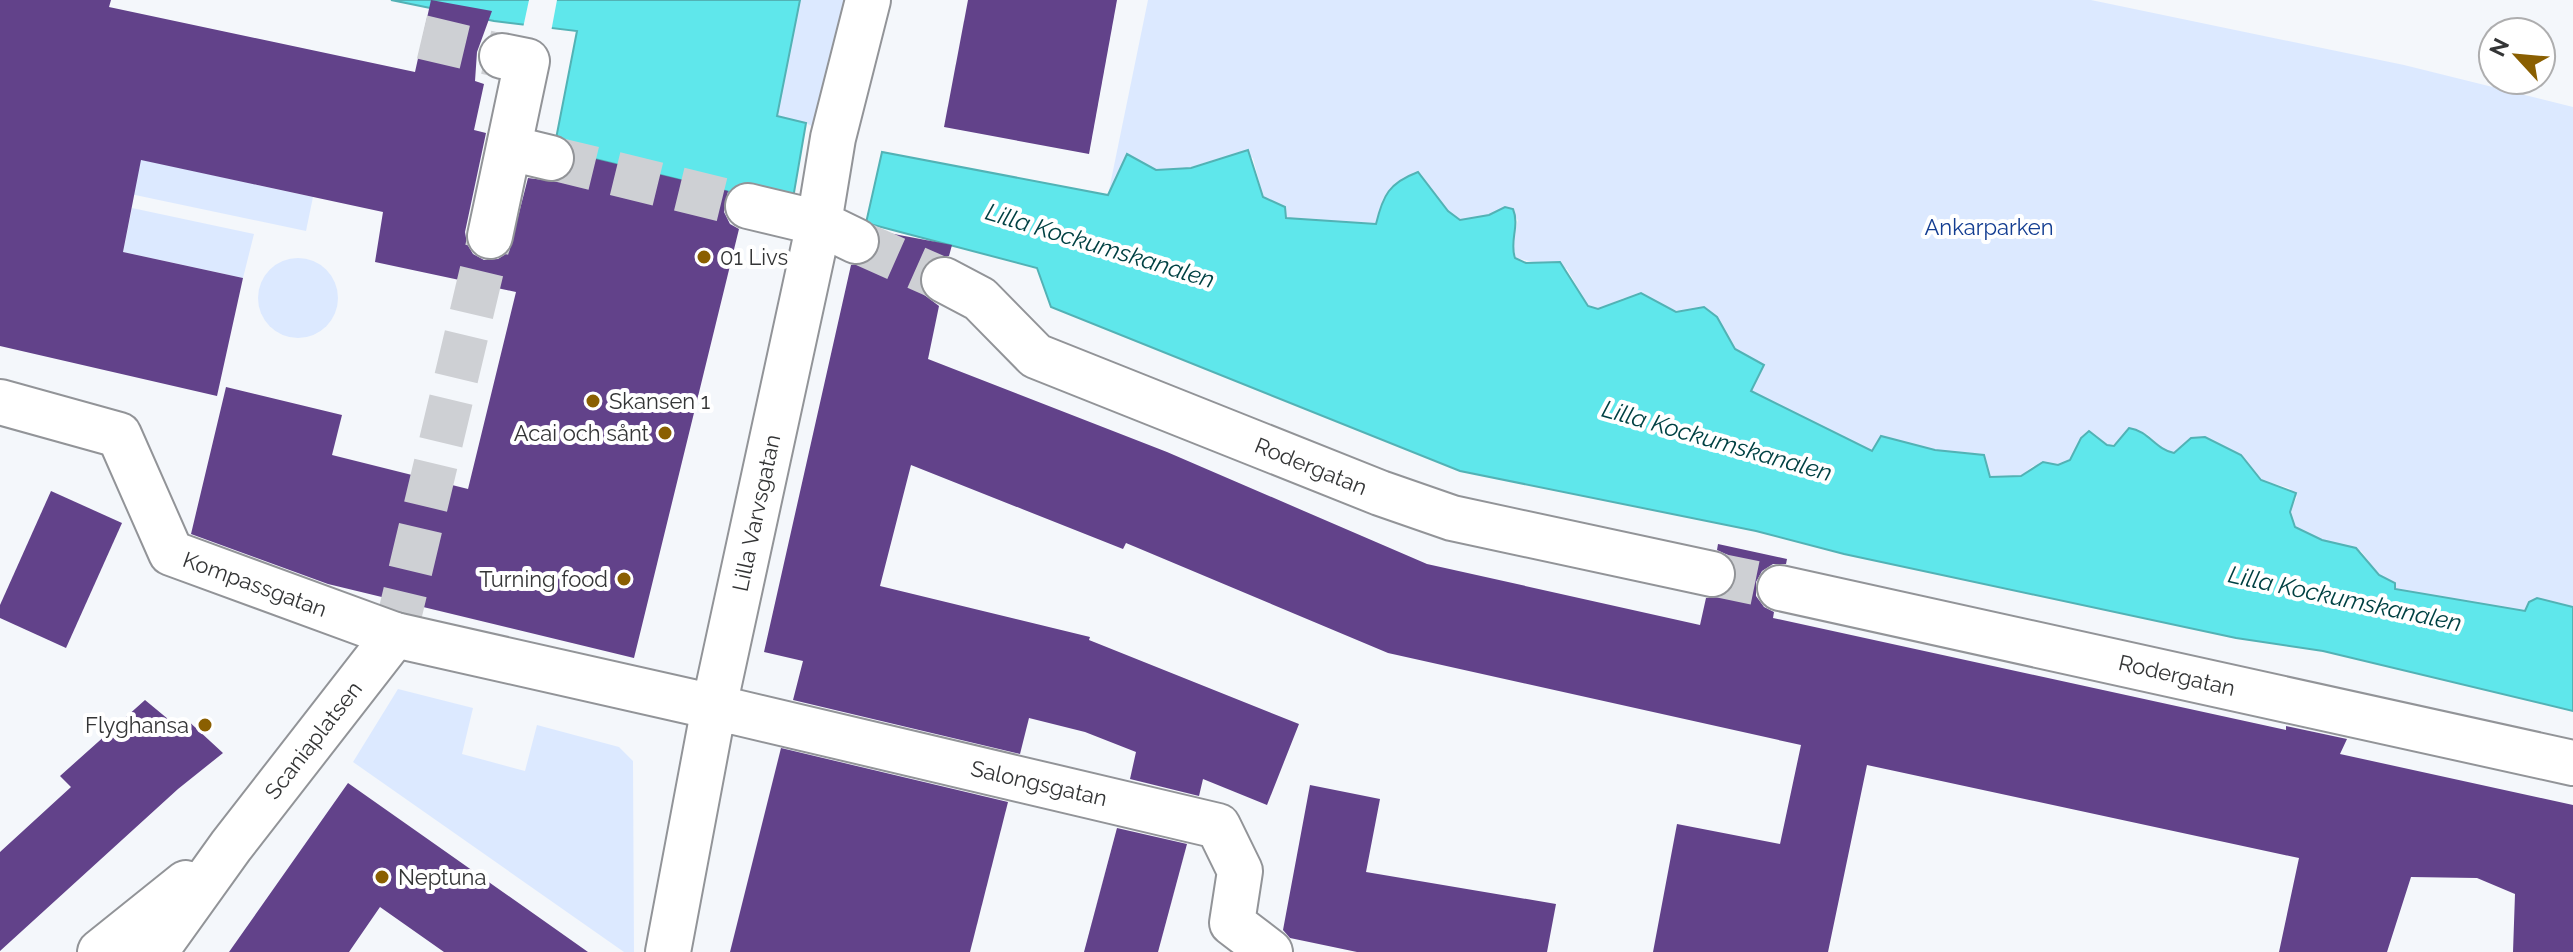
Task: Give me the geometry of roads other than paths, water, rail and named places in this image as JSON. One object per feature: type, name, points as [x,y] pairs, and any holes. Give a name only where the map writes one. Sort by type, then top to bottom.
[{"type":"street","name":"Lilla Varvsgatan","points":[[714,707],[832,226],[831,154],[868,0]]},
{"type":"street","points":[[490,236],[527,61],[502,56]]},
{"type":"street","points":[[510,148],[551,158]]},
{"type":"street","points":[[748,206],[832,226]]},
{"type":"street","name":"Rodergatan","points":[[944,280],[980,299],[1036,356],[1380,493],[1452,518],[1712,574]]},
{"type":"street","name":"Kompassgatan","points":[[0,402],[119,435],[171,553],[395,635]]},
{"type":"street","name":"Rodergatan","points":[[1780,588],[2573,763]]},
{"type":"street","points":[[395,635],[714,707],[668,952]]},
{"type":"street","name":"Scaniaplatsen","points":[[155,952],[231,846],[395,635]]},
{"type":"street","name":"Salongsgatan","points":[[714,707],[1218,826],[1240,871],[1232,923],[1270,952]]},
{"type":"street","name":"Scaniaplatsen","points":[[100,952],[231,846]]},
{"type":"water","points":[[391,0],[800,0],[777,116],[806,123],[791,210],[554,149],[577,31],[494,21]]},
{"type":"water","name":"Lilla Kockumskanalen","points":[[1248,150],[1263,197],[1285,207],[1286,218],[1376,224],[1389,191],[1418,172],[1448,211],[1460,220],[1489,215],[1505,207],[1513,209],[1515,258],[1526,263],[1560,262],[1588,306],[1598,309],[1641,293],[1676,312],[1704,307],[1717,317],[1735,349],[1764,365],[1751,391],[1872,451],[1881,436],[1935,450],[1984,455],[1990,477],[2021,476],[2043,462],[2058,465],[2070,460],[2081,438],[2089,431],[2107,445],[2114,446],[2129,428],[2174,453],[2191,438],[2205,437],[2241,455],[2261,480],[2296,493],[2290,512],[2295,527],[2322,540],[2356,548],[2379,575],[2395,583],[2395,589],[2525,611],[2529,602],[2537,598],[2573,607],[2573,711],[2323,651],[2236,638],[1844,554],[1756,531],[1460,471],[1051,307],[1037,268],[866,223],[882,152],[1108,195],[1127,154],[1156,170],[1191,168]]},
{"type":"tunnel","points":[[422,37],[502,56]]},
{"type":"tunnel","points":[[551,158],[748,206]]},
{"type":"tunnel","points":[[395,635],[490,236]]},
{"type":"tunnel","points":[[856,241],[944,280]]},
{"type":"tunnel","points":[[1712,574],[1780,588]]},
{"type":"place","name":"01 Livs","points":[[704,257]]},
{"type":"place","name":"Skansen 1","points":[[593,401]]},
{"type":"place","name":"Acai och sånt","points":[[665,433]]},
{"type":"place","name":"Turning food","points":[[624,579]]},
{"type":"place","name":"Flyghansa","points":[[205,725]]},
{"type":"place","name":"Neptuna","points":[[382,877]]},
{"type":"park label","name":"Ankarparken","points":[[1989,227]]}]
